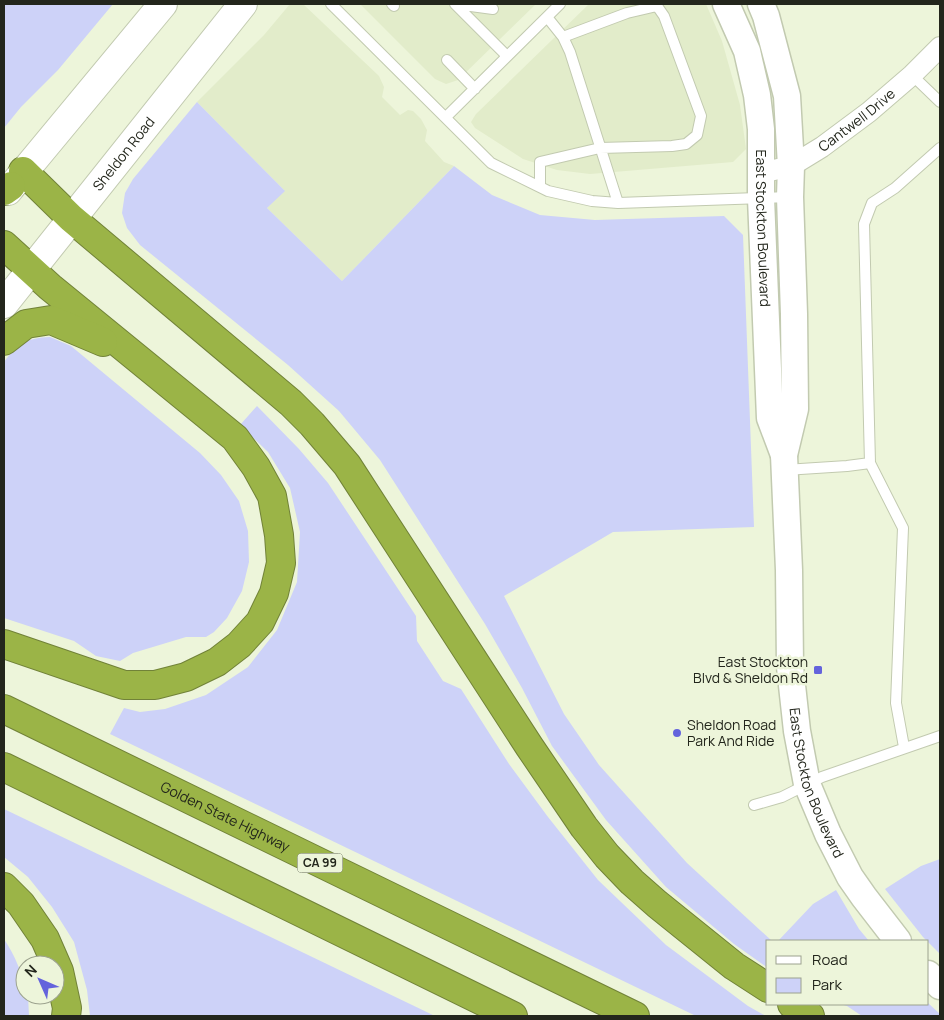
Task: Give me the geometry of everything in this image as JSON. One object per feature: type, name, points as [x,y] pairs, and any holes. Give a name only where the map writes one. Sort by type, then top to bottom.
[{"type":"highway","points":[[11,186],[71,218],[291,403],[312,424],[347,465],[529,746],[590,834],[632,882],[657,904],[734,966],[766,987]]},
{"type":"highway","points":[[4,245],[31,270],[235,438],[256,466],[272,496],[279,535],[281,563],[274,593],[260,622],[239,645],[217,662],[186,677],[154,686],[124,685],[4,644]]},
{"type":"highway","points":[[4,341],[26,324],[51,320],[134,356]]},
{"type":"highway","name":"Golden State Highway","points":[[4,709],[635,1016]]},
{"type":"highway","points":[[4,767],[513,1016]]},
{"type":"highway","points":[[4,887],[21,904],[45,939],[59,970],[67,1008],[66,1016]]},
{"type":"highway","points":[[794,1005],[810,1016]]},
{"type":"main road","points":[[11,186],[163,4]]},
{"type":"main road","name":"Sheldon Road","points":[[4,304],[243,4]]},
{"type":"street","name":"East Stockton Boulevard","points":[[726,4],[747,51],[757,96],[761,129],[761,186],[770,418],[784,462]]},
{"type":"street","name":"East Stockton Boulevard","points":[[761,4],[766,16],[787,96],[791,166],[790,197],[795,409],[784,462],[789,570],[790,667],[797,731],[807,784],[828,834],[850,877],[897,940]]},
{"type":"street","name":"Cantwell Drive","points":[[761,186],[822,147],[869,112],[912,75],[940,47]]},
{"type":"street","points":[[929,975],[940,986]]},
{"type":"lane","points":[[331,4],[491,162],[548,191],[592,201],[618,203],[761,186],[790,197]]},
{"type":"lane","points":[[456,4],[507,56]]},
{"type":"lane","points":[[456,4],[493,9]]},
{"type":"lane","points":[[446,117],[560,4]]},
{"type":"lane","points":[[540,187],[540,162],[600,148],[686,144],[697,135],[701,116],[664,16],[657,6],[628,13],[563,37]]},
{"type":"lane","points":[[547,17],[563,37],[570,52],[618,203]]},
{"type":"lane","points":[[447,60],[475,89]]},
{"type":"lane","points":[[912,75],[940,102]]},
{"type":"lane","points":[[904,747],[896,703],[903,528],[870,463],[864,224],[872,203],[895,188],[940,148]]},
{"type":"lane","points":[[784,462],[847,466],[870,463]]},
{"type":"lane","points":[[754,806],[782,797],[822,777],[940,736]]},
{"type":"shaded area","points":[[290,4],[303,4],[379,76],[384,87],[382,97],[400,115],[408,110],[413,111],[421,119],[427,130],[425,141],[444,162],[454,166],[342,281],[267,208],[284,190],[197,102],[264,35]]},
{"type":"shaded area","points":[[360,4],[536,4],[458,80],[446,84],[435,79]]},
{"type":"shaded area","points":[[589,4],[706,4],[722,41],[740,105],[746,149],[733,162],[590,174],[557,170],[523,159],[475,128],[471,122],[476,114]]},
{"type":"green space","points":[[4,4],[113,4],[58,70],[21,107],[4,128]]},
{"type":"green space","points":[[197,102],[285,191],[267,208],[342,281],[454,166],[492,195],[540,215],[595,220],[724,216],[743,235],[754,527],[613,532],[504,596],[564,714],[599,765],[687,863],[771,940],[766,940],[766,967],[734,944],[666,887],[606,820],[552,746],[522,688],[485,624],[380,460],[339,411],[288,365],[140,245],[127,228],[122,213],[125,193],[133,179]]},
{"type":"green space","points":[[50,337],[71,346],[200,453],[221,475],[239,501],[248,531],[249,562],[242,591],[227,618],[214,632],[206,637],[186,637],[133,653],[120,661],[96,656],[74,641],[4,618],[4,362],[14,350],[29,340]]},
{"type":"green space","points":[[257,406],[299,449],[328,483],[416,616],[417,641],[443,681],[461,689],[509,764],[598,880],[666,945],[748,1006],[766,1016],[696,1016],[110,734],[124,708],[140,712],[165,709],[206,695],[248,667],[277,630],[297,582],[300,532],[290,488],[268,452],[240,425]]},
{"type":"green space","points":[[4,809],[435,1016],[90,1016],[87,990],[74,942],[52,907],[28,877],[4,857]]},
{"type":"green space","points":[[940,859],[940,954],[929,943],[929,940],[923,937],[885,889],[921,866]]},
{"type":"green space","points":[[836,890],[859,929],[868,940],[779,940],[813,904]]},
{"type":"green space","points":[[4,939],[15,959],[15,1005],[28,1005],[29,1016],[4,1016]]},
{"type":"green space","points":[[929,1004],[940,1016],[862,1016],[844,1005]]},
{"type":"place","name":"East Stockton Blvd & Sheldon Rd","points":[[818,670]]},
{"type":"place","name":"Sheldon Road Park And Ride","points":[[677,733]]}]
